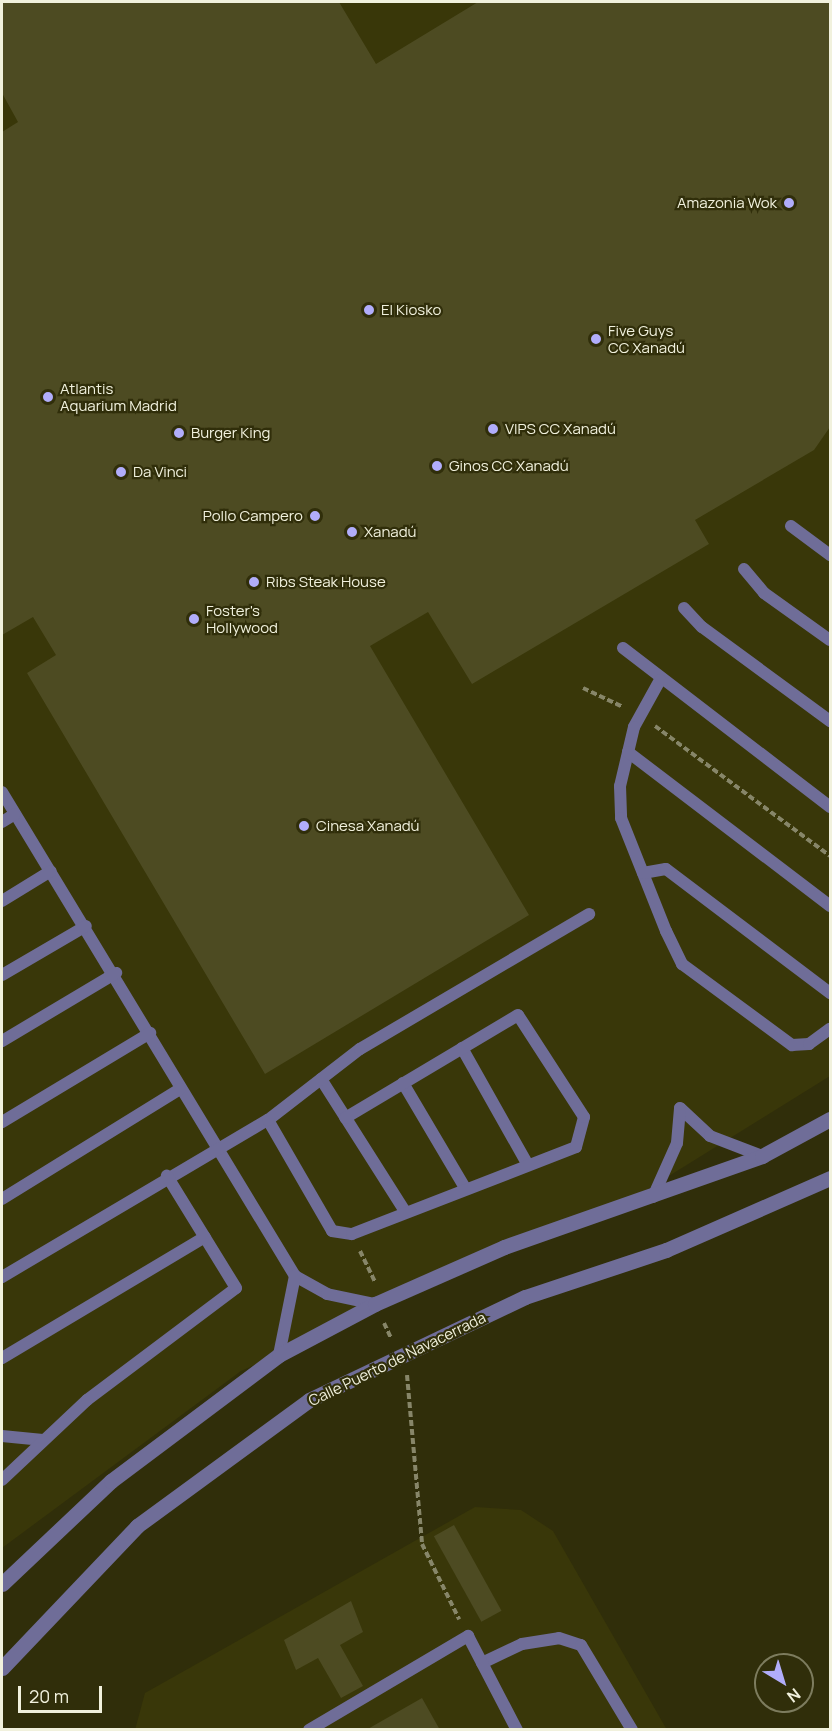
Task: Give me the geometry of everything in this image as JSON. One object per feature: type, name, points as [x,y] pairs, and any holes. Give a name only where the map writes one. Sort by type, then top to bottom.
[{"type":"street","points":[[2,1584],[111,1481],[279,1355],[375,1304],[504,1247],[651,1199],[762,1156],[831,1119]]},
{"type":"street","name":"Calle Puerto de Navacerrada","points":[[2,1668],[137,1526],[309,1400],[399,1354],[525,1297],[666,1250],[831,1178]]},
{"type":"lane","points":[[792,526],[831,555]]},
{"type":"lane","points":[[744,569],[764,593],[831,640]]},
{"type":"lane","points":[[684,608],[702,627],[831,722]]},
{"type":"lane","points":[[623,648],[660,680],[831,807]]},
{"type":"lane","points":[[660,680],[640,715],[628,752],[620,786],[621,818],[682,964],[792,1045],[809,1044],[831,1029]]},
{"type":"lane","points":[[628,752],[831,906]]},
{"type":"lane","points":[[2,792],[116,973],[180,1089],[295,1276],[327,1294],[375,1304]]},
{"type":"lane","points":[[2,822],[15,814]]},
{"type":"lane","points":[[643,873],[666,869],[831,993]]},
{"type":"lane","points":[[2,901],[51,871]]},
{"type":"lane","points":[[2,1277],[216,1146],[268,1120],[360,1049],[589,914]]},
{"type":"lane","points":[[2,975],[86,926]]},
{"type":"lane","points":[[2,1041],[116,973]]},
{"type":"lane","points":[[268,1120],[332,1231],[352,1234],[404,1210],[576,1147],[584,1118],[518,1015],[345,1118]]},
{"type":"lane","points":[[2,1122],[150,1033]]},
{"type":"lane","points":[[462,1048],[528,1165]]},
{"type":"lane","points":[[321,1079],[404,1210]]},
{"type":"lane","points":[[403,1083],[465,1188]]},
{"type":"lane","points":[[2,1199],[180,1089]]},
{"type":"lane","points":[[651,1199],[677,1143],[680,1108],[710,1136],[762,1156]]},
{"type":"lane","points":[[2,1479],[43,1440],[183,1323],[236,1288],[167,1176]]},
{"type":"lane","points":[[2,1358],[205,1237]]},
{"type":"lane","points":[[279,1355],[295,1276]]},
{"type":"lane","points":[[2,1436],[43,1440]]},
{"type":"lane","points":[[309,1730],[468,1636],[517,1730]]},
{"type":"lane","points":[[482,1663],[522,1644],[559,1638],[581,1646],[632,1730]]},
{"type":"path","points":[[583,688],[640,715],[831,856]]},
{"type":"path","points":[[352,1234],[375,1282],[365,1285],[399,1354],[409,1381],[422,1544],[468,1636]]},
{"type":"shaded area","points":[[2,2],[830,2],[830,1076],[648,1189],[241,1371],[2,1548]]},
{"type":"shaded area","points":[[475,1507],[521,1510],[553,1531],[667,1730],[135,1730],[145,1693]]},
{"type":"building","name":"Xanadú","points":[[2,2],[339,2],[376,64],[478,2],[830,2],[830,427],[814,450],[695,520],[709,544],[472,684],[428,612],[370,646],[529,915],[265,1074],[27,673],[56,655],[33,617],[2,635],[2,132],[18,122],[2,93]]},
{"type":"building","points":[[454,1525],[502,1611],[481,1622],[434,1536]]},
{"type":"building","points":[[351,1601],[363,1632],[340,1645],[363,1686],[341,1698],[318,1658],[296,1670],[284,1640]]},
{"type":"building","points":[[422,1698],[440,1730],[366,1730]]},
{"type":"place","name":"Amazonia Wok","points":[[789,203]]},
{"type":"place","name":"El Kiosko","points":[[369,310]]},
{"type":"place","name":"Five Guys CC Xanadú","points":[[596,339]]},
{"type":"place","name":"Atlantis Aquarium Madrid","points":[[48,397]]},
{"type":"place","name":"VIPS CC Xanadú","points":[[493,429]]},
{"type":"place","name":"Burger King","points":[[179,433]]},
{"type":"place","name":"Ginos CC Xanadú","points":[[437,466]]},
{"type":"place","name":"Da Vinci","points":[[121,472]]},
{"type":"place","name":"Pollo Campero","points":[[315,516]]},
{"type":"place","name":"Xanadú","points":[[352,532]]},
{"type":"place","name":"Ribs Steak House","points":[[254,582]]},
{"type":"place","name":"Foster's Hollywood","points":[[194,619]]},
{"type":"place","name":"Cinesa Xanadú","points":[[304,826]]}]
